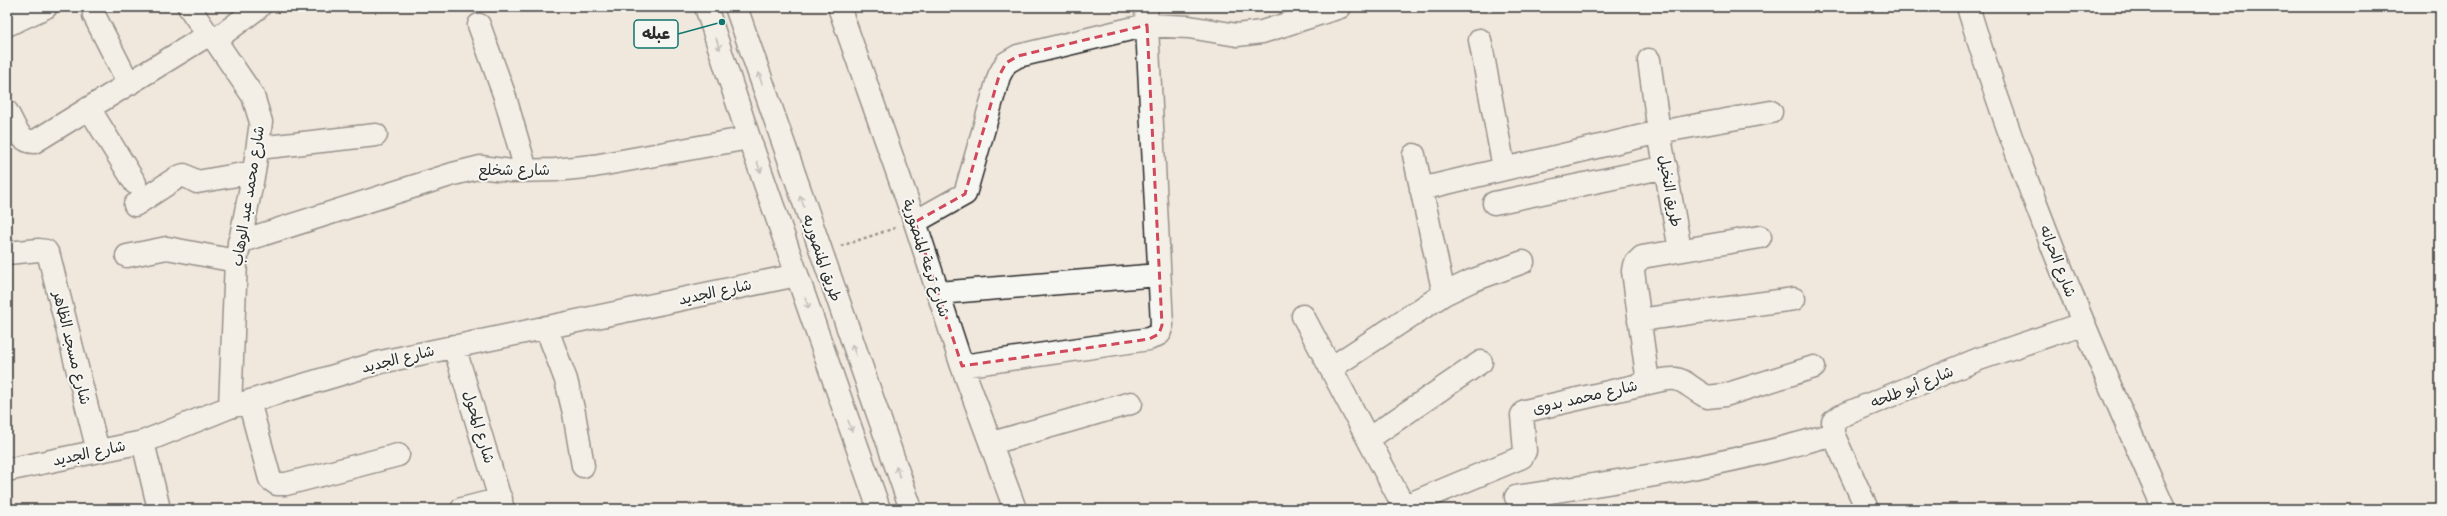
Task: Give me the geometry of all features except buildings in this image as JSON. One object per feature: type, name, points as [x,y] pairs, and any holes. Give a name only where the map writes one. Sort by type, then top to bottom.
[{"type":"street","points":[[7,25],[46,7]]},
{"type":"street","name":"شارع محمد عبد الوهاب","points":[[188,7],[252,96],[258,109],[261,122],[254,172],[237,251],[240,404],[270,479],[278,484],[286,484],[398,455]]},
{"type":"street","points":[[7,112],[22,138],[27,142],[34,142],[259,7]]},
{"type":"street","name":"طريق المنصوريه","points":[[706,7],[749,138],[879,509]]},
{"type":"street","name":"طريق المنصوريه","points":[[736,7],[911,509]]},
{"type":"street","name":"شارع ترعة المنصورية","points":[[839,7],[908,224],[938,293],[962,366],[992,443],[1015,509]]},
{"type":"street","points":[[908,224],[965,194],[999,76],[1006,63],[1018,56],[1146,16],[1189,27],[1237,35],[1262,32],[1340,7]]},
{"type":"street","name":"شارع الحرانه","points":[[1968,7],[1989,77],[2082,324],[2164,509]]},
{"type":"street","points":[[94,15],[129,84]]},
{"type":"street","points":[[962,366],[1155,338],[1161,330],[1146,16]]},
{"type":"street","points":[[479,25],[504,94],[526,170]]},
{"type":"street","points":[[1480,40],[1504,168]]},
{"type":"street","name":"طريق النخيل","points":[[1648,60],[1680,250]]},
{"type":"street","points":[[89,108],[135,183]]},
{"type":"street","points":[[1421,189],[1659,132],[1771,112]]},
{"type":"street","points":[[258,148],[376,135]]},
{"type":"street","name":"شارع شخلع","points":[[237,251],[453,174],[481,168],[526,170],[594,166],[749,138]]},
{"type":"street","points":[[1414,155],[1444,294]]},
{"type":"street","points":[[1494,203],[1666,167]]},
{"type":"street","points":[[134,205],[178,177],[184,176],[197,182],[254,172]]},
{"type":"street","name":"شارع محمد بدوى","points":[[1401,508],[1522,457],[1525,451],[1522,420],[1525,411],[1648,383],[1639,320],[1634,265],[1642,257],[1760,237]]},
{"type":"street","points":[[127,256],[167,248],[237,251]]},
{"type":"street","name":"شارع مسجد الظاهر","points":[[7,253],[39,250],[46,251],[49,256],[98,451]]},
{"type":"street","points":[[1331,368],[1444,294],[1471,281],[1523,262]]},
{"type":"street","name":"شارع الجديد","points":[[7,470],[143,442],[240,404],[381,362],[797,275]]},
{"type":"street","points":[[938,293],[1159,275]]},
{"type":"street","points":[[1639,320],[1794,299]]},
{"type":"street","points":[[1303,316],[1368,439],[1401,508]]},
{"type":"street","name":"شارع أبو طلحه","points":[[1833,434],[1833,422],[1840,416],[1979,360],[2082,324]]},
{"type":"street","points":[[546,327],[566,380],[574,413],[583,466]]},
{"type":"street","name":"شارع المحول","points":[[454,346],[502,504]]},
{"type":"street","points":[[1368,439],[1481,362]]},
{"type":"street","points":[[1648,383],[1675,377],[1685,381],[1707,396],[1724,395],[1814,366]]},
{"type":"street","points":[[992,443],[1132,403]]},
{"type":"street","points":[[1507,464],[1518,503],[1768,453],[1833,434],[1867,509]]},
{"type":"street","points":[[143,442],[159,509]]},
{"type":"street","points":[[462,509],[502,504]]},
{"type":"path","points":[[849,243],[908,224]]},
{"type":"highlighted area","points":[[1147,25],[1162,325],[1159,334],[1149,339],[962,366],[915,222],[965,194],[999,76],[1006,63],[1018,56]]},
{"type":"place","name":"عبله","points":[[722,22]]}]
